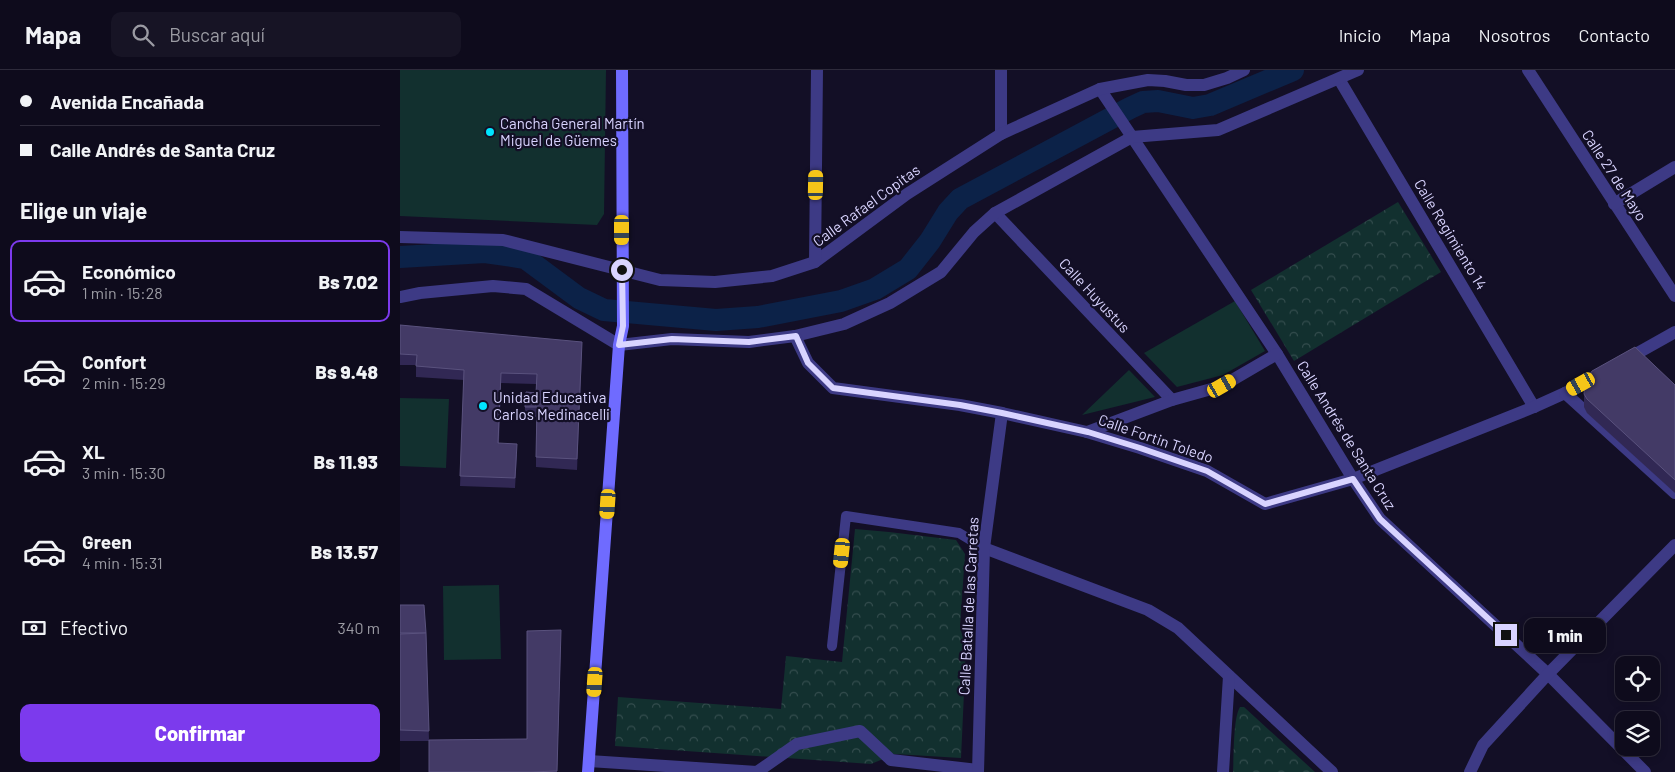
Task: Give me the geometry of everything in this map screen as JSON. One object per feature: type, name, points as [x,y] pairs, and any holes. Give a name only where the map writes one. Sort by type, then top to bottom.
[{"type":"main road","points":[[589,767],[619,345],[623,326],[622,70]]},
{"type":"street","points":[[815,262],[817,70]]},
{"type":"street","points":[[1002,70],[1002,134]]},
{"type":"street","name":"Calle Rafael Copitas","points":[[400,237],[503,240],[660,280],[715,282],[772,276],[815,262],[907,194],[1002,134],[1100,89],[1148,80],[1186,85],[1204,85],[1227,78],[1244,70]]},
{"type":"street","points":[[400,297],[420,293],[493,286],[526,289],[619,345],[672,339],[749,342],[796,336],[844,324],[890,303],[941,272],[974,232],[995,213],[1130,133],[1218,130],[1358,70]]},
{"type":"street","name":"Calle 27 de Mayo","points":[[1528,70],[1675,296]]},
{"type":"street","name":"Calle Regimiento 14","points":[[1339,79],[1534,406]]},
{"type":"street","name":"Calle Andrés de Santa Cruz","points":[[1100,89],[1277,354],[1353,479],[1380,519],[1548,674],[1645,772]]},
{"type":"street","points":[[1614,204],[1675,167]]},
{"type":"street","name":"Calle Huyustus","points":[[995,213],[1172,400]]},
{"type":"street","name":"Calle Fortin Toledo","points":[[796,336],[808,363],[833,388],[960,405],[1088,432],[1207,471],[1265,504],[1353,479],[1565,393],[1675,332]]},
{"type":"street","points":[[1088,432],[1172,400],[1222,386],[1277,354]]},
{"type":"street","points":[[1565,393],[1675,493]]},
{"type":"street","name":"Calle Batalla de las Carretas","points":[[978,771],[984,548],[1002,413]]},
{"type":"street","points":[[1470,772],[1483,745],[1548,674],[1675,546]]},
{"type":"street","points":[[984,548],[1148,610],[1178,628],[1332,772]]},
{"type":"street","points":[[1223,772],[1229,676]]},
{"type":"street","points":[[589,767],[757,772],[797,744],[860,731],[891,760],[978,771]]},
{"type":"lane","points":[[832,646],[846,516],[959,533],[984,548]]},
{"type":"green space","name":"Cancha General Martín Miguel de Güemes","points":[[400,70],[606,70],[604,214],[597,225],[400,216]]},
{"type":"green space","points":[[1398,202],[1441,272],[1294,361],[1251,290]]},
{"type":"green space","points":[[1235,301],[1265,351],[1223,375],[1177,387],[1144,353]]},
{"type":"green space","points":[[1129,370],[1155,397],[1082,415]]},
{"type":"green space","points":[[400,398],[449,399],[446,468],[400,466]]},
{"type":"green space","points":[[855,529],[956,540],[965,554],[960,627],[966,649],[961,758],[895,754],[871,764],[615,746],[618,697],[781,709],[786,656],[842,662]]},
{"type":"green space","points":[[499,585],[501,659],[444,660],[443,586]]},
{"type":"green space","points":[[1240,707],[1244,707],[1315,772],[1233,772],[1235,728]]},
{"type":"building","points":[[400,325],[582,342],[577,459],[536,457],[537,407],[525,407],[526,392],[536,393],[537,374],[501,373],[498,443],[517,444],[515,478],[460,476],[464,370],[416,366],[417,355],[400,354]]},
{"type":"building","points":[[1635,347],[1675,385],[1675,480],[1587,399],[1584,394],[1585,381],[1592,371]]},
{"type":"building","points":[[400,605],[424,605],[426,633],[400,633]]},
{"type":"building","points":[[561,630],[557,771],[429,772],[429,740],[527,739],[527,631]]},
{"type":"building","points":[[426,633],[429,731],[400,730],[400,634]]},
{"type":"waterway","points":[[400,257],[485,252],[525,258],[579,298],[604,310],[716,320],[758,317],[841,301],[875,289],[908,269],[930,241],[948,212],[960,199],[1130,108],[1143,102],[1158,101],[1193,108],[1210,105],[1293,70]]},
{"type":"place","name":"Cancha General Martín Miguel de Güemes","points":[[490,132]]},
{"type":"place","name":"Unidad Educativa Carlos Medinacelli","points":[[483,406]]},
{"type":"route","points":[[622,270],[623,326],[619,345],[672,339],[749,342],[796,336],[808,363],[833,388],[960,405],[1088,432],[1207,471],[1265,504],[1353,479],[1380,519],[1506,635]]}]
